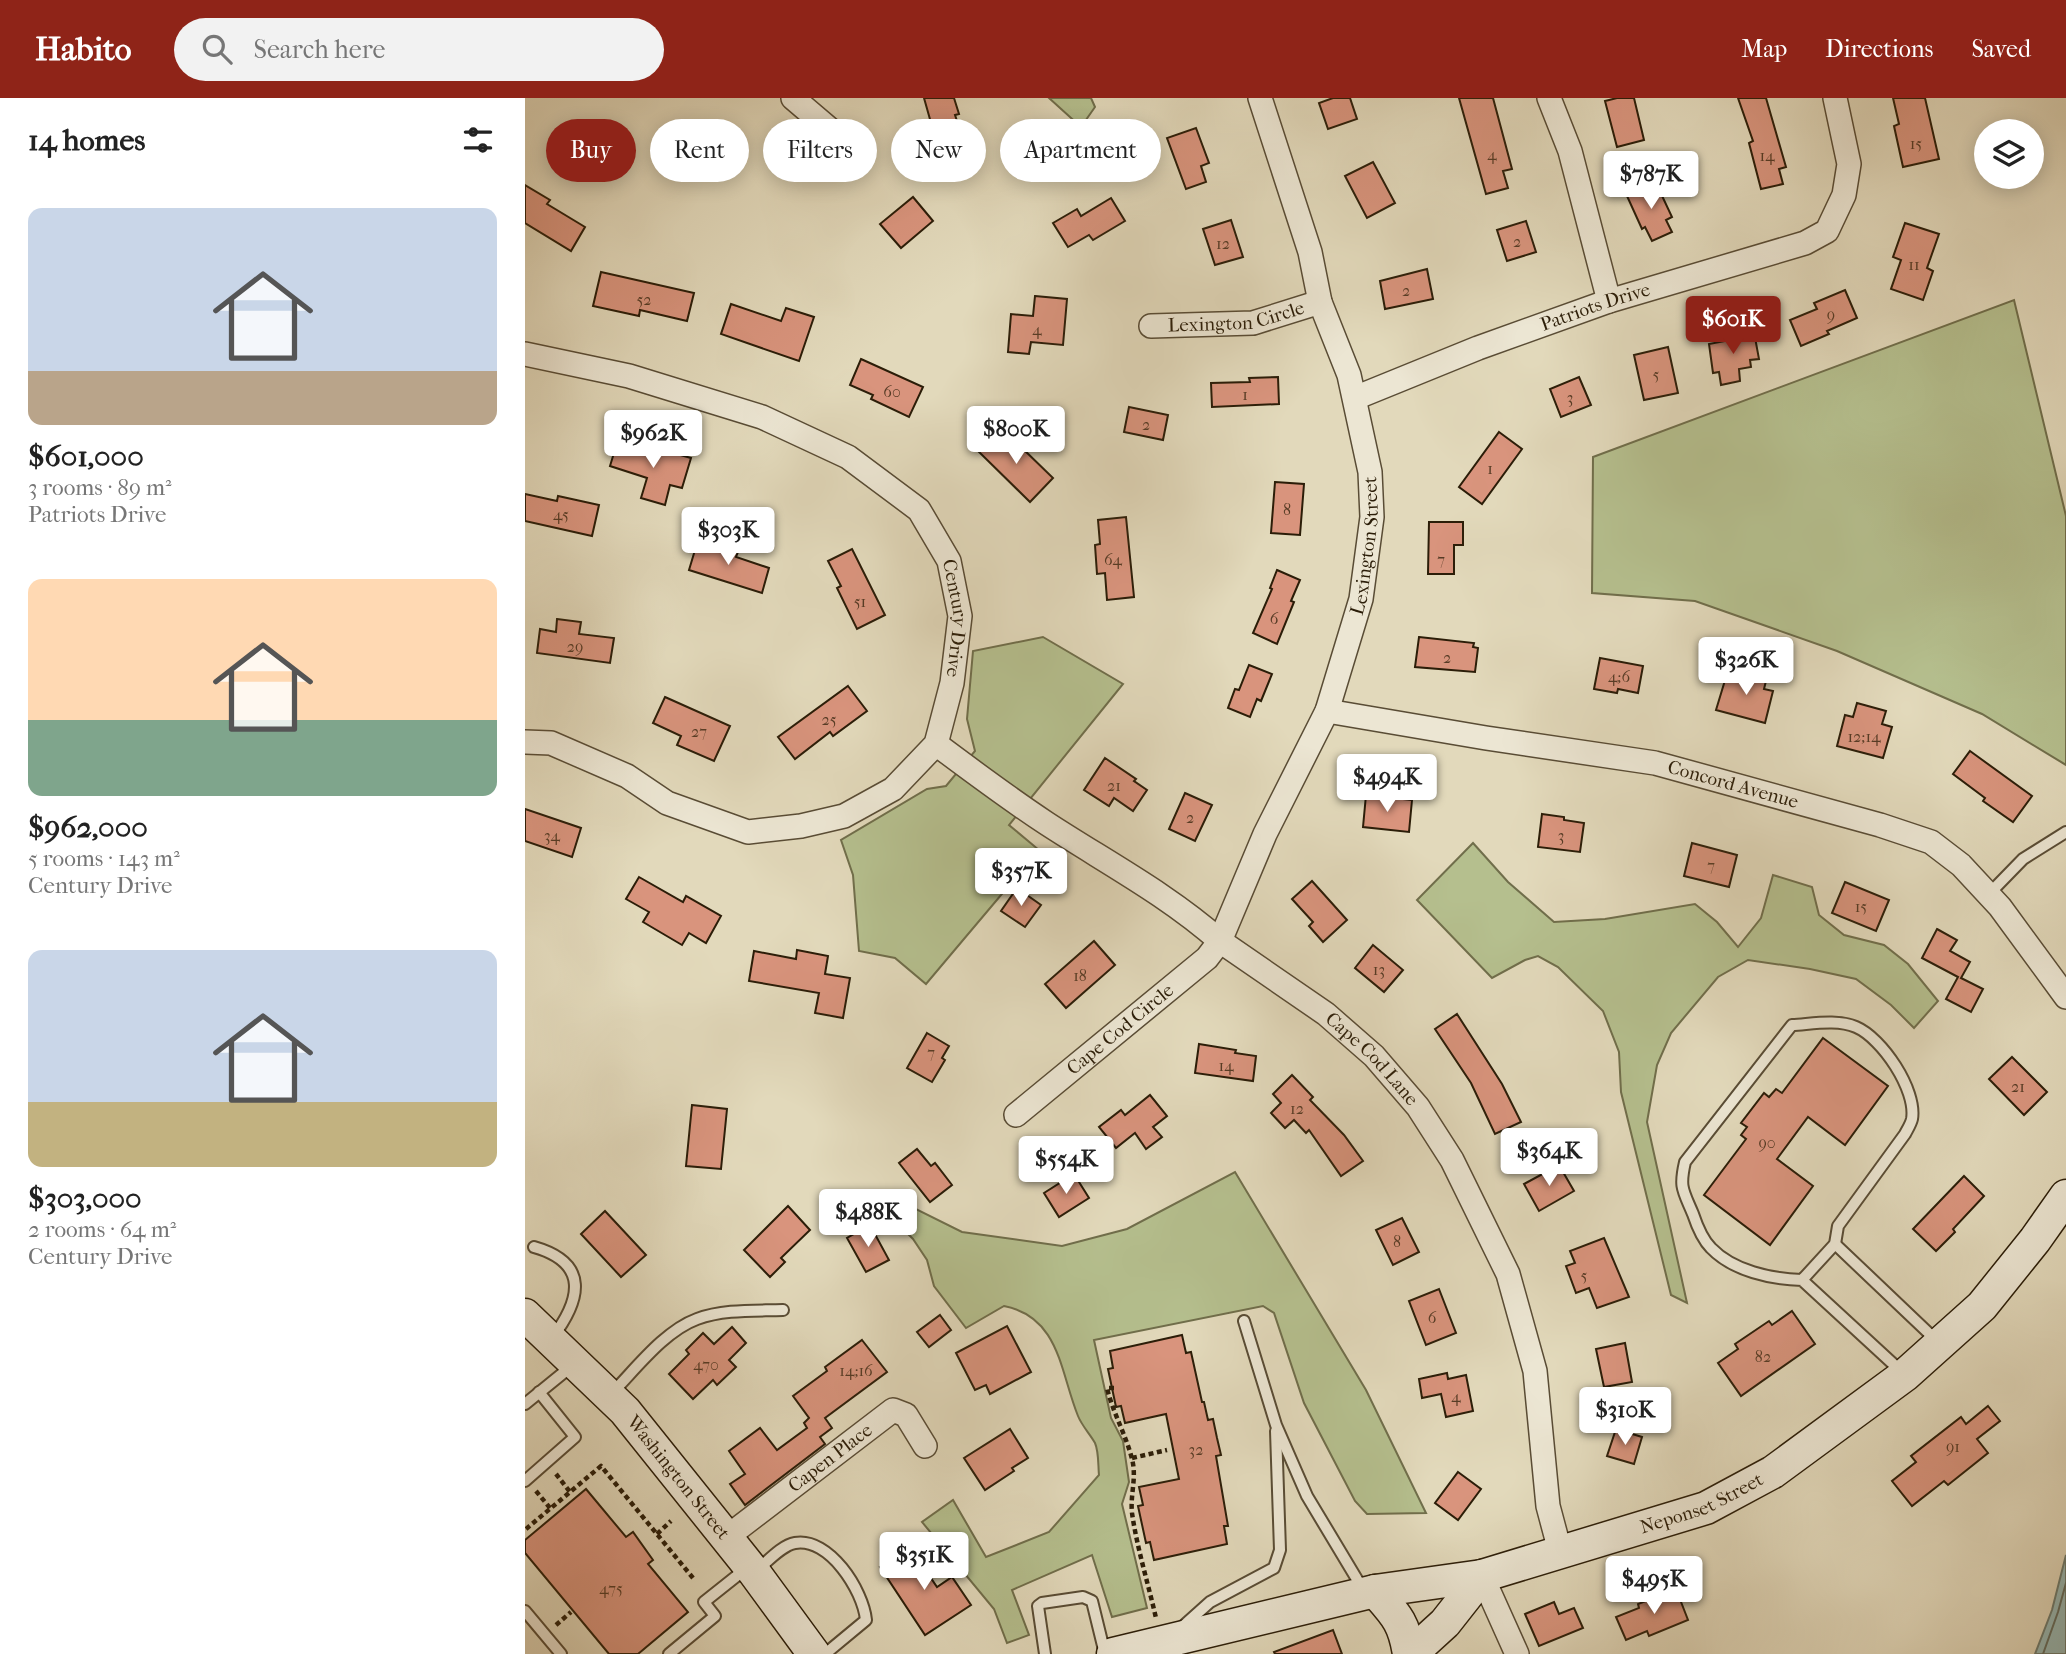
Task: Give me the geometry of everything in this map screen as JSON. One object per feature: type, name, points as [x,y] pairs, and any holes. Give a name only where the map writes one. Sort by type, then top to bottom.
[{"type":"main road","name":"Neponset Street","points":[[1113,1654],[1165,1633],[1370,1592],[1482,1576],[1560,1550],[1706,1508],[1773,1472],[1905,1375],[1982,1306],[2066,1196]]},
{"type":"main road","name":"Washington Street","points":[[525,1315],[625,1411],[752,1569],[814,1654]]},
{"type":"main road","points":[[1370,1592],[1398,1618],[1405,1632],[1410,1654],[1445,1623],[1482,1576]]},
{"type":"street","points":[[793,98],[818,119]]},
{"type":"street","name":"Lexington Street","points":[[1220,941],[1265,834],[1327,711],[1361,599],[1372,517],[1370,472],[1349,375],[1320,302],[1310,252],[1260,98]]},
{"type":"street","points":[[1549,98],[1570,151],[1609,301]]},
{"type":"street","name":"Patriots Drive","points":[[1355,398],[1478,348],[1609,301],[1805,243],[1827,231],[1844,195],[1849,164],[1835,98]]},
{"type":"street","name":"Lexington Circle","points":[[1151,326],[1253,323],[1320,302]]},
{"type":"street","name":"Century Drive","points":[[525,354],[629,376],[762,417],[848,457],[919,510],[949,561],[960,615],[952,683],[936,744],[893,789],[844,816],[748,832],[667,803],[627,776],[551,743],[525,742]]},
{"type":"street","name":"Concord Avenue","points":[[1327,711],[1655,764],[1880,825],[1931,842],[1961,866],[1988,895],[2066,997]]},
{"type":"street","name":"Cape Cod Lane","points":[[936,744],[1044,822],[1129,875],[1326,1014],[1374,1056],[1418,1107],[1452,1160],[1508,1274],[1535,1371],[1548,1506],[1560,1550]]},
{"type":"street","name":"Cape Cod Circle","points":[[1016,1115],[1207,958],[1220,941]]},
{"type":"street","name":"Capen Place","points":[[727,1537],[893,1410],[907,1415],[925,1446]]},
{"type":"street","points":[[1482,1576],[1517,1654]]},
{"type":"lane","points":[[1988,895],[2023,859],[2066,832]]},
{"type":"lane","points":[[1802,1280],[1835,1244],[1838,1226],[1905,1134],[1912,1118],[1906,1083],[1877,1041],[1856,1027],[1837,1023],[1791,1025],[1685,1162],[1681,1183],[1699,1231],[1710,1248],[1733,1265],[1784,1279],[1802,1280],[1905,1375]]},
{"type":"lane","points":[[1835,1244],[1939,1343]]},
{"type":"lane","points":[[534,1247],[550,1251],[564,1262],[574,1282],[572,1307],[550,1340]]},
{"type":"lane","points":[[609,1396],[663,1340],[695,1319],[728,1311],[783,1310]]},
{"type":"lane","points":[[1244,1321],[1276,1425],[1307,1496],[1370,1592]]},
{"type":"lane","points":[[525,1404],[575,1364]]},
{"type":"lane","points":[[525,1481],[575,1437],[539,1392]]},
{"type":"lane","points":[[1165,1633],[1187,1622],[1210,1602],[1274,1568],[1280,1550],[1276,1425]]},
{"type":"lane","points":[[669,1654],[715,1616],[704,1602],[792,1543],[810,1541],[847,1573],[865,1606],[866,1620],[825,1654]]},
{"type":"lane","points":[[1045,1654],[1038,1606],[1042,1603],[1083,1597],[1092,1601],[1105,1654]]},
{"type":"lane","points":[[525,1611],[561,1654]]},
{"type":"path","points":[[1114,1388],[1107,1388],[1111,1406],[1123,1427],[1132,1458],[1135,1480],[1132,1514],[1165,1633]]},
{"type":"path","points":[[1132,1458],[1167,1450]]},
{"type":"path","points":[[526,1529],[601,1466],[693,1578]]},
{"type":"path","points":[[657,1534],[671,1521]]},
{"type":"green space","points":[[1049,98],[1091,98],[1095,107],[1087,119],[1072,119]]},
{"type":"green space","points":[[2014,300],[2066,516],[2066,765],[1982,714],[1837,651],[1695,601],[1592,593],[1593,457]]},
{"type":"green space","points":[[1043,637],[1123,684],[1009,825],[1039,850],[926,984],[895,958],[859,951],[853,875],[841,840],[927,789],[946,786],[975,751],[967,719],[973,651]]},
{"type":"green space","points":[[1473,843],[1508,882],[1554,922],[1605,919],[1695,904],[1717,922],[1738,947],[1761,918],[1773,875],[1812,887],[1819,915],[1844,935],[1884,945],[1908,964],[1938,1001],[1914,1028],[1891,1005],[1856,979],[1748,960],[1718,977],[1671,1033],[1657,1065],[1647,1122],[1687,1303],[1671,1295],[1621,1092],[1619,1052],[1603,1011],[1558,967],[1538,956],[1492,978],[1417,900]]},
{"type":"green space","points":[[1235,1172],[1366,1390],[1426,1513],[1367,1514],[1355,1501],[1304,1403],[1274,1313],[1263,1306],[1094,1340],[1111,1418],[1123,1441],[1129,1482],[1122,1504],[1147,1608],[1112,1617],[1092,1555],[1012,1590],[1029,1635],[1007,1643],[994,1609],[922,1522],[953,1500],[986,1557],[1049,1532],[1099,1475],[1098,1455],[1095,1443],[1078,1416],[1055,1349],[1047,1334],[1023,1312],[1004,1306],[966,1328],[934,1286],[927,1260],[900,1226],[904,1209],[910,1206],[962,1232],[1062,1246],[1127,1229]]},
{"type":"water","points":[[2066,1555],[2066,1654],[2035,1654],[2052,1610]]},
{"type":"building","points":[[924,98],[954,98],[959,114],[955,115],[956,119],[930,119]]},
{"type":"building","points":[[1333,98],[1350,98],[1357,119],[1328,129],[1319,103]]},
{"type":"building","points":[[1459,98],[1493,98],[1512,169],[1503,171],[1508,188],[1486,194]]},
{"type":"building","points":[[1634,98],[1644,140],[1617,147],[1605,101]]},
{"type":"building","points":[[1738,98],[1766,98],[1786,167],[1779,169],[1783,184],[1761,189],[1749,143],[1753,141]]},
{"type":"building","points":[[1893,98],[1925,98],[1939,159],[1903,167],[1894,126],[1899,124]]},
{"type":"building","points":[[1196,128],[1209,163],[1201,166],[1206,182],[1186,189],[1167,138]]},
{"type":"building","points":[[1373,162],[1395,203],[1367,218],[1345,176]]},
{"type":"building","points":[[1656,183],[1672,217],[1666,220],[1672,232],[1652,241],[1645,227],[1642,229],[1627,196]]},
{"type":"building","points":[[525,185],[550,200],[547,204],[585,227],[571,251],[525,223]]},
{"type":"building","points":[[913,197],[933,221],[901,248],[880,224]]},
{"type":"building","points":[[1111,198],[1125,221],[1093,240],[1089,235],[1068,247],[1053,223],[1077,209],[1081,216]]},
{"type":"building","points":[[1231,220],[1243,257],[1215,265],[1203,229]]},
{"type":"building","points":[[1526,221],[1536,252],[1507,261],[1497,230]]},
{"type":"building","points":[[1905,223],[1939,234],[1927,268],[1933,271],[1923,300],[1891,289],[1901,260],[1893,257]]},
{"type":"building","points":[[1427,269],[1433,299],[1385,309],[1380,281]]},
{"type":"building","points":[[601,272],[694,293],[687,321],[640,310],[639,316],[593,306]]},
{"type":"building","points":[[1845,290],[1857,318],[1801,346],[1790,320],[1817,309],[1814,303]]},
{"type":"building","points":[[1035,296],[1067,299],[1063,345],[1031,342],[1029,354],[1008,352],[1011,314],[1033,316]]},
{"type":"building","points":[[731,304],[781,321],[786,308],[814,317],[799,361],[721,334]]},
{"type":"building","points":[[1754,332],[1759,359],[1750,360],[1751,367],[1739,369],[1740,381],[1721,385],[1719,372],[1713,373],[1709,344],[1725,341],[1724,336]]},
{"type":"building","points":[[1668,347],[1678,393],[1644,400],[1634,355]]},
{"type":"building","points":[[861,359],[923,387],[909,417],[871,399],[873,395],[850,385]]},
{"type":"building","points":[[1278,377],[1279,404],[1212,407],[1211,383],[1250,382],[1249,378]]},
{"type":"building","points":[[1579,377],[1591,405],[1561,417],[1550,389]]},
{"type":"building","points":[[1129,407],[1168,415],[1163,440],[1124,432]]},
{"type":"building","points":[[995,431],[1016,452],[1021,447],[1053,478],[1030,502],[977,450]]},
{"type":"building","points":[[1499,432],[1522,449],[1482,504],[1459,487]]},
{"type":"building","points":[[617,443],[654,454],[656,448],[691,458],[682,488],[670,485],[665,505],[641,498],[647,478],[610,466]]},
{"type":"building","points":[[1275,482],[1304,484],[1300,535],[1271,533]]},
{"type":"building","points":[[525,494],[557,501],[558,496],[599,505],[592,536],[525,521]]},
{"type":"building","points":[[1126,517],[1134,597],[1107,600],[1105,573],[1097,574],[1095,545],[1100,544],[1098,520]]},
{"type":"building","points":[[1429,522],[1463,522],[1463,545],[1454,545],[1454,574],[1428,574]]},
{"type":"building","points":[[698,540],[738,552],[736,557],[769,568],[762,593],[689,570]]},
{"type":"building","points":[[852,549],[885,615],[857,629],[837,588],[841,586],[828,561]]},
{"type":"building","points":[[1277,570],[1300,580],[1277,644],[1253,633]]},
{"type":"building","points":[[557,619],[581,622],[579,634],[614,638],[610,663],[537,653],[540,629],[556,632]]},
{"type":"building","points":[[1419,637],[1474,643],[1473,647],[1478,648],[1475,672],[1415,667]]},
{"type":"building","points":[[1600,658],[1643,666],[1638,693],[1618,689],[1617,693],[1594,689]]},
{"type":"building","points":[[1249,665],[1272,674],[1261,701],[1257,699],[1250,717],[1228,708]]},
{"type":"building","points":[[1736,669],[1767,677],[1764,689],[1773,691],[1765,723],[1716,710],[1726,677],[1734,679]]},
{"type":"building","points":[[848,686],[867,711],[833,736],[830,732],[795,759],[778,737]]},
{"type":"building","points":[[665,697],[730,726],[714,761],[677,745],[681,736],[653,723]]},
{"type":"building","points":[[1857,703],[1886,711],[1882,724],[1892,727],[1883,758],[1837,746],[1845,715],[1853,717]]},
{"type":"building","points":[[1970,751],[2032,796],[2013,822],[1983,801],[1985,798],[1953,774]]},
{"type":"building","points":[[1105,758],[1147,790],[1133,811],[1114,798],[1109,806],[1084,790]]},
{"type":"building","points":[[1185,793],[1212,805],[1195,841],[1169,829]]},
{"type":"building","points":[[1366,795],[1412,800],[1409,832],[1363,827]]},
{"type":"building","points":[[525,809],[581,828],[572,857],[525,841]]},
{"type":"building","points":[[1542,814],[1584,823],[1580,852],[1538,847]]},
{"type":"building","points":[[1692,843],[1737,855],[1729,887],[1684,876]]},
{"type":"building","points":[[639,877],[683,902],[686,896],[721,916],[706,943],[689,933],[682,945],[643,922],[649,912],[626,899]]},
{"type":"building","points":[[1312,881],[1347,920],[1323,942],[1309,926],[1313,922],[1292,899]]},
{"type":"building","points":[[1845,882],[1889,900],[1876,931],[1832,913]]},
{"type":"building","points":[[1017,888],[1041,905],[1025,927],[1001,911]]},
{"type":"building","points":[[1937,929],[1957,940],[1950,951],[1970,962],[1961,978],[1983,989],[1971,1012],[1946,999],[1958,977],[1922,958]]},
{"type":"building","points":[[1094,941],[1115,965],[1066,1008],[1045,984]]},
{"type":"building","points":[[1373,945],[1403,970],[1384,992],[1355,968]]},
{"type":"building","points":[[797,950],[828,956],[825,974],[850,978],[843,1018],[815,1013],[819,993],[749,981],[754,951],[796,959]]},
{"type":"building","points":[[1457,1014],[1502,1084],[1521,1122],[1495,1134],[1471,1083],[1435,1029]]},
{"type":"building","points":[[927,1033],[949,1046],[942,1058],[945,1060],[932,1082],[907,1068]]},
{"type":"building","points":[[1823,1038],[1888,1086],[1845,1145],[1808,1117],[1777,1159],[1813,1186],[1770,1245],[1704,1195],[1746,1139],[1741,1135],[1747,1127],[1741,1123],[1764,1093],[1769,1097],[1776,1089],[1782,1093]]},
{"type":"building","points":[[1199,1044],[1256,1056],[1253,1081],[1195,1073]]},
{"type":"building","points":[[2012,1057],[2047,1092],[2024,1115],[1989,1079]]},
{"type":"building","points":[[1292,1075],[1313,1097],[1310,1100],[1344,1135],[1363,1161],[1341,1176],[1309,1130],[1306,1133],[1294,1120],[1285,1128],[1271,1113],[1281,1103],[1273,1094]]},
{"type":"building","points":[[1150,1095],[1167,1116],[1153,1127],[1162,1137],[1146,1149],[1135,1133],[1116,1148],[1099,1127],[1121,1110],[1125,1115]]},
{"type":"building","points":[[692,1105],[727,1109],[721,1169],[686,1166]]},
{"type":"building","points":[[917,1149],[931,1166],[935,1163],[952,1185],[930,1202],[899,1163]]},
{"type":"building","points":[[1559,1165],[1574,1191],[1539,1211],[1524,1184]]},
{"type":"building","points":[[1074,1174],[1089,1198],[1059,1217],[1044,1193]]},
{"type":"building","points":[[1964,1176],[1984,1196],[1936,1251],[1913,1229]]},
{"type":"building","points":[[788,1206],[810,1230],[781,1258],[785,1262],[770,1277],[744,1250]]},
{"type":"building","points":[[605,1211],[646,1255],[621,1277],[581,1234]]},
{"type":"building","points":[[1402,1218],[1419,1252],[1393,1265],[1376,1230]]},
{"type":"building","points":[[870,1225],[889,1260],[866,1272],[847,1238]]},
{"type":"building","points":[[1604,1238],[1629,1297],[1597,1308],[1589,1288],[1576,1293],[1566,1266],[1575,1263],[1570,1251]]},
{"type":"building","points":[[1439,1289],[1456,1333],[1426,1345],[1409,1301]]},
{"type":"building","points":[[1792,1311],[1815,1344],[1741,1396],[1718,1363],[1738,1349],[1735,1344],[1769,1321],[1772,1325]]},
{"type":"building","points":[[940,1315],[951,1330],[929,1347],[917,1332]]},
{"type":"building","points":[[1007,1326],[1031,1372],[990,1394],[986,1385],[975,1390],[956,1353]]},
{"type":"building","points":[[732,1327],[746,1343],[729,1360],[736,1367],[717,1385],[713,1380],[693,1399],[669,1374],[689,1354],[686,1350],[703,1333],[714,1344]]},
{"type":"building","points":[[1182,1335],[1186,1353],[1191,1352],[1208,1420],[1213,1419],[1221,1455],[1216,1456],[1228,1526],[1224,1526],[1227,1544],[1154,1560],[1150,1542],[1146,1543],[1138,1506],[1143,1505],[1139,1487],[1179,1479],[1166,1414],[1125,1423],[1121,1406],[1116,1407],[1108,1369],[1113,1368],[1110,1351]]},
{"type":"building","points":[[862,1340],[887,1372],[825,1418],[832,1428],[820,1437],[825,1444],[745,1505],[730,1484],[745,1474],[729,1451],[760,1428],[777,1450],[807,1428],[804,1423],[809,1418],[793,1396],[827,1371],[825,1367]]},
{"type":"building","points":[[1625,1343],[1632,1382],[1604,1387],[1596,1349]]},
{"type":"building","points":[[1447,1373],[1448,1379],[1466,1375],[1473,1411],[1446,1417],[1441,1394],[1422,1398],[1419,1379]]},
{"type":"building","points":[[1988,1406],[2000,1421],[1977,1439],[1988,1453],[1948,1485],[1944,1481],[1912,1506],[1892,1481],[1916,1462],[1911,1456],[1961,1417],[1966,1424]]},
{"type":"building","points":[[1010,1429],[1028,1458],[985,1490],[964,1458]]},
{"type":"building","points":[[1616,1429],[1642,1437],[1634,1464],[1607,1456]]},
{"type":"building","points":[[1458,1472],[1481,1489],[1458,1520],[1435,1503]]},
{"type":"building","points":[[586,1489],[626,1537],[633,1532],[653,1560],[648,1564],[688,1612],[638,1654],[609,1654],[525,1553],[525,1540]]},
{"type":"building","points":[[910,1547],[937,1587],[952,1577],[971,1605],[925,1635],[880,1567]]},
{"type":"building","points":[[1676,1589],[1688,1620],[1649,1636],[1647,1631],[1626,1640],[1616,1617],[1639,1608],[1638,1604]]},
{"type":"building","points":[[1554,1602],[1559,1614],[1574,1608],[1583,1628],[1539,1646],[1525,1614]]},
{"type":"building","points":[[1333,1630],[1342,1654],[1274,1652]]}]
